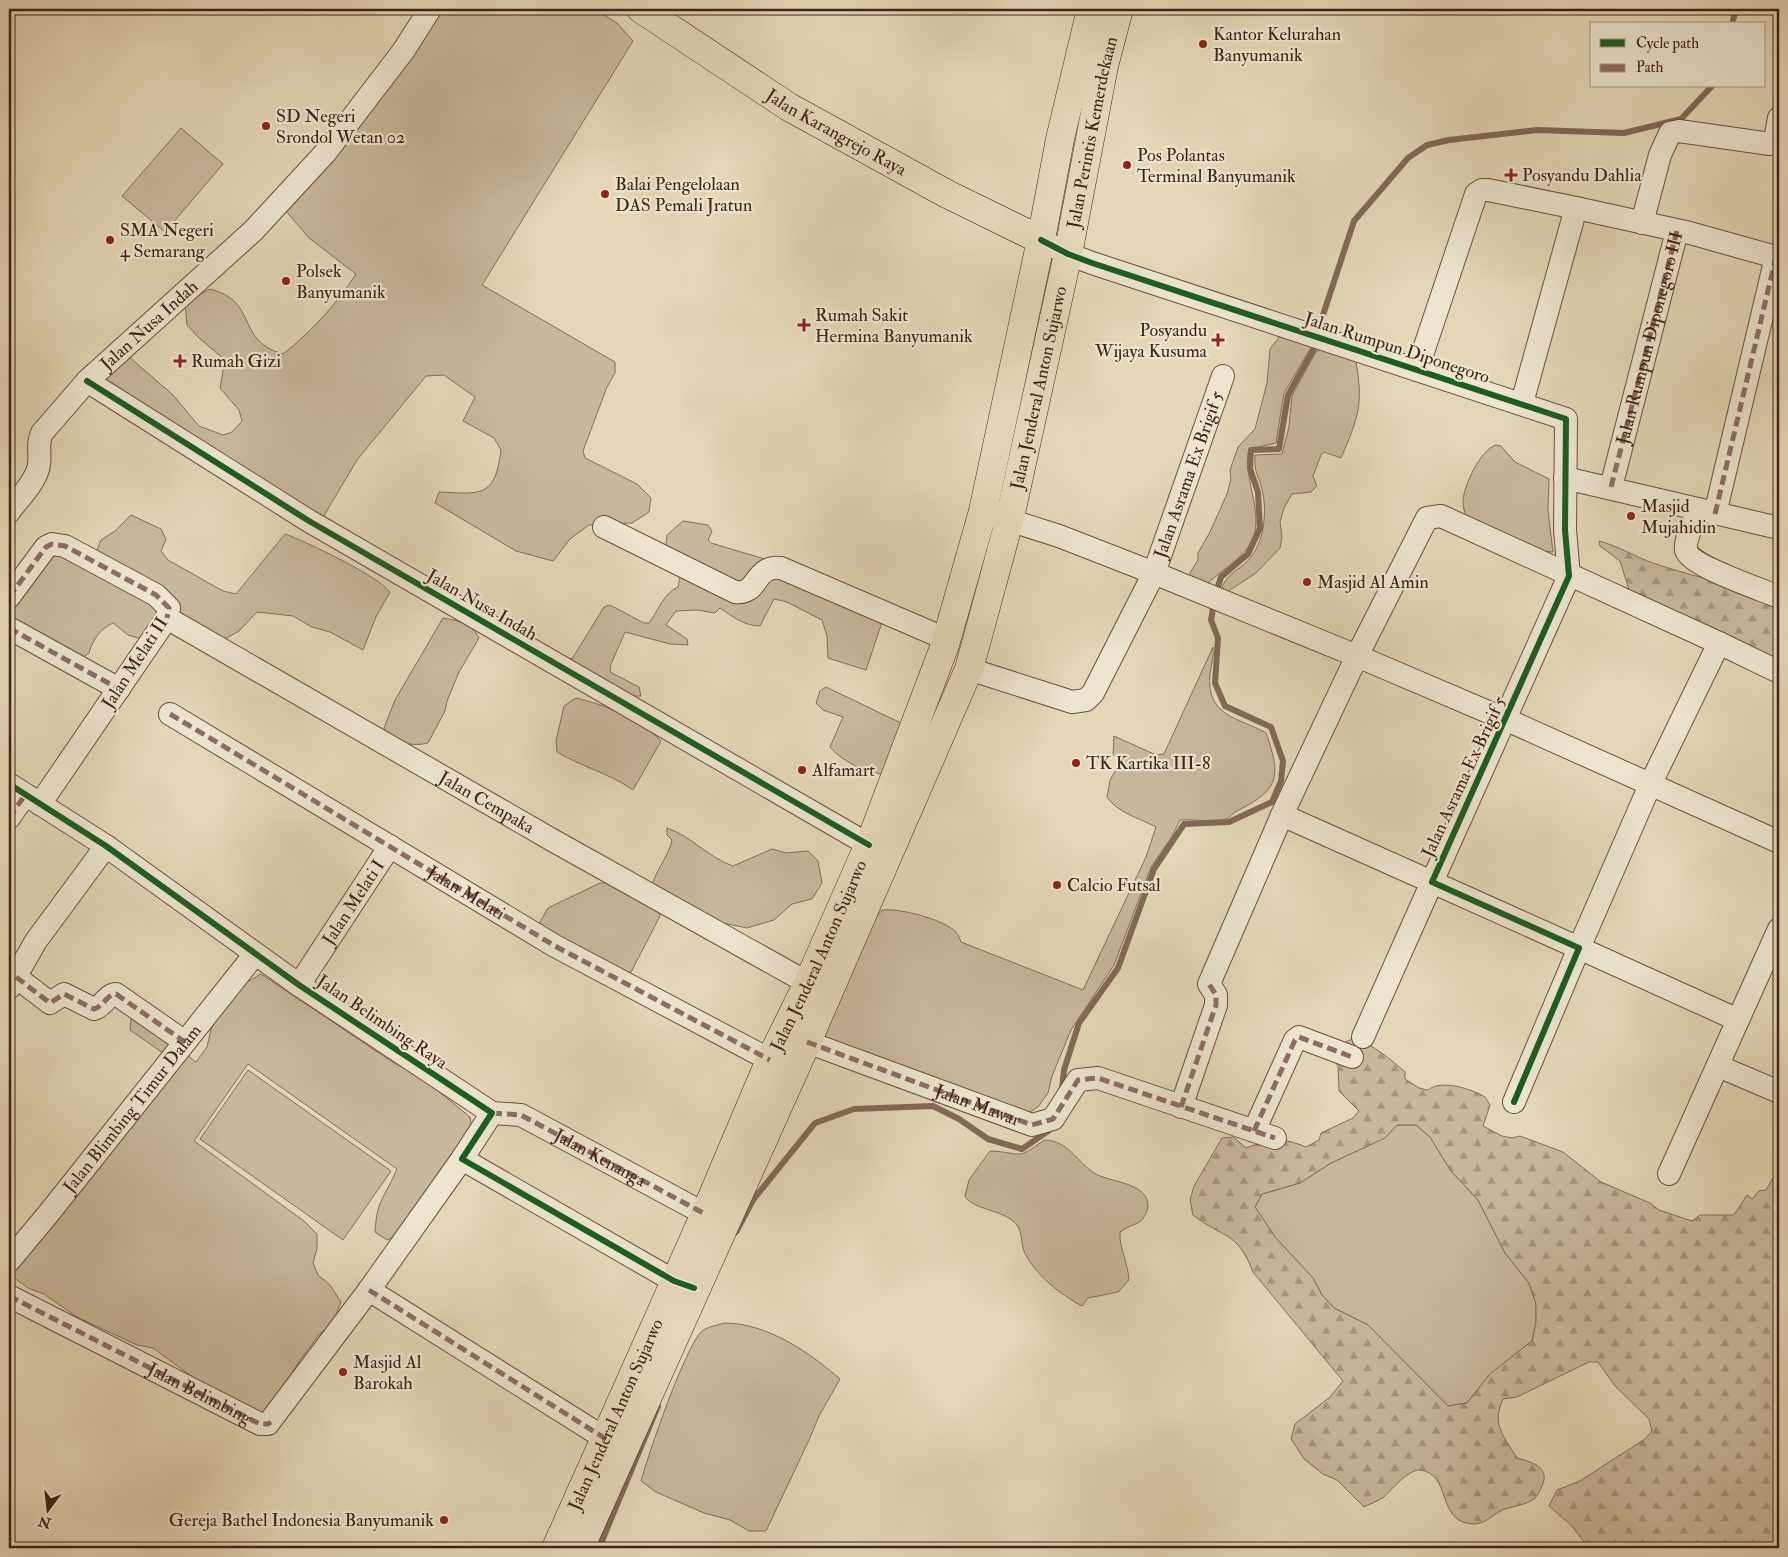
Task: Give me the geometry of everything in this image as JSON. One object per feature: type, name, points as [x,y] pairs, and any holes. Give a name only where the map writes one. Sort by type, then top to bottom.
[{"type":"main road","name":"Jalan Karangrejo Raya","points":[[641,9],[789,107],[1040,245]]},
{"type":"main road","name":"Jalan Perintis Kemerdekaan","points":[[1040,245],[1060,139],[1091,9]]},
{"type":"main road","name":"Jalan Perintis Kemerdekaan","points":[[1068,254],[1104,66],[1119,9]]},
{"type":"main road","name":"Jalan Jenderal Anton Sujarwo","points":[[580,1548],[684,1285],[705,1214],[770,1060],[808,983],[868,845],[946,639],[983,511],[1040,245]]},
{"type":"main road","name":"Jalan Jenderal Anton Sujarwo","points":[[556,1548],[606,1438],[807,1042],[969,669],[1010,522],[1068,254]]},
{"type":"street","name":"Jalan Nusa Indah","points":[[430,9],[404,50],[326,152],[253,231],[86,381],[334,535],[868,845]]},
{"type":"street","points":[[1642,223],[1660,155],[1670,133],[1680,131],[1770,144],[1775,140],[1779,118]]},
{"type":"street","points":[[1417,370],[1476,194],[1482,190],[1576,208],[1677,231]]},
{"type":"street","points":[[1522,404],[1576,208]]},
{"type":"street","name":"Jalan Rumpun Diponegoro III","points":[[1611,487],[1677,231],[1778,257]]},
{"type":"street","name":"Jalan Rumpun Diponegoro","points":[[1040,245],[1303,334],[1566,419],[1568,426],[1564,461],[1566,553],[1570,576]]},
{"type":"street","points":[[1778,257],[1707,512],[1686,548],[1688,554],[1699,563],[1779,597]]},
{"type":"street","name":"Jalan Asrama Ex Brigif 5","points":[[969,669],[1072,702],[1086,700],[1094,693],[1154,573],[1223,376]]},
{"type":"street","points":[[9,512],[37,472],[39,462],[38,442],[42,433],[86,381]]},
{"type":"street","points":[[1565,478],[1611,487],[1707,512],[1779,528]]},
{"type":"street","points":[[983,511],[1010,522]]},
{"type":"street","points":[[1181,1107],[1216,1005],[1216,995],[1209,984],[1282,816],[1357,656],[1427,518],[1441,516],[1779,672]]},
{"type":"street","name":"Jalan Asrama Ex Brigif 5","points":[[1010,522],[1058,536],[1154,573],[1357,656],[1507,720],[1779,842]]},
{"type":"street","points":[[604,527],[735,592],[744,593],[749,591],[763,570],[770,567],[781,568],[946,639]]},
{"type":"street","name":"Jalan Melati II","points":[[9,597],[46,547],[52,544],[65,546],[156,595],[169,608],[167,618],[119,689],[25,794],[9,818]]},
{"type":"street","name":"Jalan Asrama Ex Brigif 5","points":[[1363,1037],[1507,720],[1570,576]]},
{"type":"street","name":"Jalan Cempaka","points":[[167,618],[554,841],[808,983]]},
{"type":"street","points":[[9,628],[119,689]]},
{"type":"street","points":[[1514,1102],[1650,785],[1719,643]]},
{"type":"street","name":"Jalan Melati","points":[[170,714],[555,946],[770,1060]]},
{"type":"street","name":"Jalan Belimbing Raya","points":[[25,794],[106,846],[299,985],[492,1113]]},
{"type":"street","name":"Jalan Asrama Ex Brigif 5","points":[[1282,816],[1738,1020]]},
{"type":"street","points":[[106,846],[36,941],[13,982],[50,1003],[64,994],[94,1009],[98,1008],[110,996],[116,994],[185,1042]]},
{"type":"street","name":"Jalan Melati I","points":[[299,985],[390,846]]},
{"type":"street","points":[[1669,1174],[1738,1020],[1771,970],[1779,929]]},
{"type":"street","name":"Jalan Blimbing Timur Dalam","points":[[9,1261],[255,954]]},
{"type":"street","name":"Jalan Mawar","points":[[807,1042],[1032,1125],[1058,1110],[1078,1080],[1098,1078],[1264,1135],[1295,1040],[1299,1037],[1352,1057]]},
{"type":"street","points":[[1718,1066],[1779,1092]]},
{"type":"street","points":[[492,1113],[462,1159],[684,1285]]},
{"type":"street","name":"Jalan Kenanga","points":[[492,1113],[521,1115],[705,1214]]},
{"type":"street","name":"Jalan Belimbing","points":[[9,1296],[264,1424],[271,1422],[370,1290],[462,1159]]},
{"type":"street","points":[[370,1290],[606,1438]]},
{"type":"green space","points":[[439,9],[595,9],[618,24],[633,41],[482,285],[615,362],[615,373],[607,387],[583,451],[585,458],[637,484],[651,498],[649,512],[632,523],[589,525],[570,539],[553,561],[516,551],[435,503],[439,492],[466,493],[484,490],[495,477],[501,450],[494,438],[463,421],[475,397],[444,375],[426,376],[357,460],[322,519],[126,397],[101,376],[128,356],[173,395],[199,426],[223,435],[232,432],[242,421],[239,410],[220,388],[225,360],[187,325],[185,303],[210,289],[225,295],[235,302],[242,311],[258,340],[268,348],[283,354],[314,327],[332,307],[356,274],[309,238],[286,211]]},
{"type":"green space","points":[[181,128],[223,164],[165,232],[122,196]]},
{"type":"green space","points":[[1281,335],[1313,344],[1284,393],[1276,443],[1249,449],[1249,474],[1256,513],[1256,526],[1253,538],[1242,554],[1206,585],[1191,579],[1190,573],[1198,560],[1198,553],[1210,532],[1227,494],[1231,479],[1230,470],[1238,447],[1255,429],[1267,383],[1270,349]]},
{"type":"green space","points":[[1325,347],[1355,357],[1358,373],[1359,398],[1356,420],[1341,458],[1324,452],[1321,455],[1313,476],[1317,486],[1311,492],[1292,494],[1284,508],[1280,522],[1282,537],[1280,548],[1256,573],[1227,592],[1222,587],[1256,550],[1264,524],[1264,497],[1256,470],[1255,455],[1282,454],[1289,427],[1292,395],[1316,352]]},
{"type":"green space","points":[[1496,445],[1501,446],[1515,462],[1549,479],[1548,511],[1553,552],[1532,550],[1468,520],[1463,504],[1466,486],[1479,460],[1490,448]]},
{"type":"green space","points":[[131,515],[161,529],[166,539],[161,551],[168,560],[223,591],[236,594],[285,534],[309,544],[372,577],[390,592],[376,617],[363,650],[330,632],[312,627],[293,616],[257,612],[239,631],[221,641],[182,619],[141,639],[128,635],[113,623],[101,631],[89,653],[81,659],[9,619],[9,598],[45,545],[95,555],[101,540],[115,531]]},
{"type":"green space","points":[[683,521],[708,525],[712,531],[708,540],[711,543],[768,560],[882,622],[866,670],[828,658],[827,636],[822,620],[787,602],[774,599],[760,626],[743,622],[720,608],[715,613],[697,610],[676,611],[666,625],[687,639],[688,645],[670,644],[625,632],[611,664],[610,672],[639,687],[641,696],[628,696],[554,655],[572,659],[604,607],[610,605],[644,623],[649,623],[664,598],[678,587],[678,564],[666,544],[667,535]]},
{"type":"green space","points":[[1599,541],[1653,563],[1718,582],[1748,594],[1779,611],[1779,667],[1630,593],[1620,561],[1600,546]]},
{"type":"green space","points":[[443,618],[455,620],[469,626],[479,638],[459,672],[445,711],[428,743],[403,743],[392,737],[384,728],[395,700]]},
{"type":"green space","points":[[1213,647],[1210,688],[1213,699],[1226,714],[1266,733],[1274,761],[1275,772],[1273,781],[1261,797],[1226,819],[1216,821],[1180,820],[1171,838],[1151,867],[1114,965],[1071,1030],[1052,1076],[1048,1093],[1038,1107],[1024,1116],[828,1042],[824,1034],[860,937],[882,910],[899,911],[931,919],[950,927],[956,932],[961,942],[1083,990],[1146,857],[1156,827],[1129,815],[1107,797],[1110,780],[1120,763],[1113,754],[1114,736],[1156,755],[1164,754]]},
{"type":"green space","points":[[826,687],[901,723],[904,731],[888,769],[881,774],[853,765],[830,747],[843,717],[823,710],[816,703],[820,691]]},
{"type":"green space","points":[[576,698],[599,704],[633,719],[661,741],[633,790],[615,779],[557,752],[556,741],[564,706]]},
{"type":"green space","points":[[667,828],[684,836],[716,858],[733,866],[772,849],[786,853],[808,851],[818,861],[822,883],[812,899],[792,904],[774,920],[747,928],[723,923],[652,886],[672,840],[667,835]]},
{"type":"green space","points":[[600,883],[614,883],[656,903],[660,916],[629,976],[540,930],[540,922],[548,908]]},
{"type":"green space","points":[[261,974],[394,1063],[420,1076],[470,1117],[472,1129],[396,1236],[387,1240],[375,1232],[376,1218],[382,1200],[397,1169],[248,1064],[194,1141],[304,1221],[317,1234],[317,1248],[313,1263],[318,1275],[330,1285],[341,1302],[334,1320],[318,1336],[300,1360],[264,1420],[198,1381],[153,1348],[137,1345],[77,1317],[44,1294],[28,1288],[9,1274],[12,1263],[163,1053],[130,1030],[131,1019],[140,1009],[180,1050],[196,1062],[207,1047],[211,1029],[230,992]]},
{"type":"green space","points":[[1355,1039],[1382,1053],[1405,1072],[1405,1079],[1419,1088],[1428,1090],[1441,1085],[1456,1086],[1485,1097],[1490,1105],[1483,1126],[1502,1136],[1512,1138],[1520,1136],[1563,1152],[1601,1182],[1650,1203],[1659,1210],[1692,1221],[1700,1215],[1734,1215],[1747,1195],[1752,1199],[1759,1191],[1766,1190],[1779,1168],[1779,1548],[1589,1548],[1571,1525],[1549,1506],[1557,1490],[1580,1481],[1645,1439],[1652,1431],[1649,1419],[1615,1386],[1598,1362],[1589,1362],[1517,1397],[1503,1399],[1498,1416],[1504,1437],[1517,1458],[1528,1461],[1542,1470],[1544,1480],[1539,1493],[1534,1499],[1505,1509],[1481,1523],[1471,1524],[1460,1521],[1448,1506],[1437,1480],[1430,1473],[1420,1470],[1411,1473],[1400,1480],[1384,1497],[1364,1507],[1337,1480],[1323,1474],[1304,1459],[1291,1439],[1295,1424],[1330,1397],[1343,1381],[1253,1272],[1247,1258],[1235,1242],[1193,1215],[1190,1200],[1194,1186],[1222,1138],[1233,1137],[1246,1148],[1276,1140],[1306,1147],[1319,1140],[1321,1133],[1353,1118],[1359,1111],[1339,1091],[1338,1066],[1334,1060],[1342,1046]],"holes":[[[1397,1125],[1416,1125],[1430,1137],[1451,1171],[1478,1200],[1505,1253],[1529,1283],[1536,1304],[1536,1322],[1532,1341],[1490,1374],[1467,1403],[1448,1406],[1368,1325],[1334,1308],[1322,1295],[1313,1278],[1275,1237],[1255,1207],[1262,1194],[1300,1183],[1331,1163],[1385,1138]]]},
{"type":"green space","points":[[248,1070],[391,1171],[343,1240],[200,1139]]},
{"type":"green space","points":[[1397,1125],[1416,1125],[1430,1137],[1451,1171],[1478,1200],[1505,1253],[1529,1283],[1536,1304],[1536,1322],[1532,1341],[1490,1374],[1467,1403],[1448,1406],[1368,1325],[1334,1308],[1322,1295],[1313,1278],[1275,1237],[1255,1207],[1262,1194],[1300,1183],[1331,1163],[1384,1138]]},
{"type":"green space","points":[[1044,1140],[1053,1141],[1066,1147],[1094,1173],[1128,1184],[1143,1193],[1147,1199],[1148,1208],[1142,1220],[1120,1232],[1129,1280],[1118,1292],[1088,1298],[1082,1306],[1048,1283],[1034,1267],[1024,1251],[1020,1230],[1017,1225],[1005,1216],[975,1205],[965,1196],[969,1180],[990,1151],[1023,1153]]},
{"type":"green space","points":[[724,1323],[756,1328],[786,1341],[801,1349],[840,1379],[819,1416],[766,1531],[749,1531],[730,1520],[704,1513],[656,1492],[641,1481],[668,1402],[686,1358],[702,1331]]},
{"type":"waterway","points":[[1733,22],[1736,9]]},
{"type":"waterway","points":[[1216,593],[1221,577],[1248,554],[1260,528],[1258,492],[1250,469],[1251,450],[1279,449],[1288,395],[1316,345],[1323,315],[1354,221],[1408,158],[1427,145],[1449,140],[1537,130],[1624,133],[1681,119],[1710,88]]},
{"type":"waterway","points":[[1062,1090],[1064,1070],[1079,1023],[1118,968],[1154,869],[1184,824],[1229,822],[1272,802],[1281,781],[1283,761],[1271,727],[1225,706],[1215,683],[1218,638],[1211,620],[1214,603]]},
{"type":"waterway","points":[[736,1232],[753,1200],[815,1123],[854,1109],[933,1106],[959,1119],[988,1139],[1022,1149],[1051,1129]]},
{"type":"waterway","points":[[599,1548],[658,1406]]},
{"type":"marked path","points":[[1611,487],[1677,231]]},
{"type":"marked path","points":[[1715,514],[1776,257]]},
{"type":"marked path","points":[[9,597],[46,547],[52,544],[65,546],[156,595],[169,608],[167,618]]},
{"type":"marked path","points":[[9,628],[119,689]]},
{"type":"marked path","points":[[170,714],[555,946],[770,1060]]},
{"type":"marked path","points":[[9,818],[25,795]]},
{"type":"marked path","points":[[16,977],[50,1003],[64,994],[94,1009],[110,996],[116,994],[185,1042]]},
{"type":"marked path","points":[[1181,1107],[1216,1005],[1216,995],[1209,984]]},
{"type":"marked path","points":[[1254,1131],[1295,1040],[1299,1037],[1352,1057]]},
{"type":"marked path","points":[[807,1042],[1032,1125],[1053,1119],[1078,1080],[1098,1078],[1275,1138]]},
{"type":"marked path","points":[[492,1113],[521,1115],[705,1214]]},
{"type":"marked path","points":[[369,1290],[606,1439]]},
{"type":"marked path","points":[[9,1296],[260,1424],[271,1422]]},
{"type":"cycle path","points":[[1041,240],[1068,254],[1092,263],[1566,419],[1565,530],[1569,576],[1432,882],[1579,948],[1514,1102]]},
{"type":"cycle path","points":[[87,381],[309,521],[869,845]]},
{"type":"cycle path","points":[[9,784],[106,846],[299,985],[492,1113],[462,1159],[674,1281],[694,1288]]},
{"type":"place","name":"Kantor Kelurahan Banyumanik","points":[[1203,44]]},
{"type":"place","name":"SD Negeri Srondol Wetan 02","points":[[266,126]]},
{"type":"place","name":"Pos Polantas Terminal Banyumanik","points":[[1127,165]]},
{"type":"place","name":"Posyandu Dahlia","points":[[1511,175]]},
{"type":"place","name":"Balai Pengelolaan DAS Pemali Jratun","points":[[605,194]]},
{"type":"place","name":"SMA Negeri 4 Semarang","points":[[110,240]]},
{"type":"place","name":"Polsek Banyumanik","points":[[286,281]]},
{"type":"place","name":"Rumah Sakit Hermina Banyumanik","points":[[804,325]]},
{"type":"place","name":"Posyandu Wijaya Kusuma","points":[[1218,340]]},
{"type":"place","name":"Rumah Gizi","points":[[180,361]]},
{"type":"place","name":"Masjid Mujahidin","points":[[1631,516]]},
{"type":"place","name":"Masjid Al Amin","points":[[1307,582]]},
{"type":"place","name":"TK Kartika III-8","points":[[1076,763]]},
{"type":"place","name":"Alfamart","points":[[802,770]]},
{"type":"place","name":"Calcio Futsal","points":[[1057,885]]},
{"type":"place","name":"Masjid Al Barokah","points":[[343,1372]]},
{"type":"place","name":"Gereja Bathel Indonesia Banyumanik","points":[[444,1520]]}]
